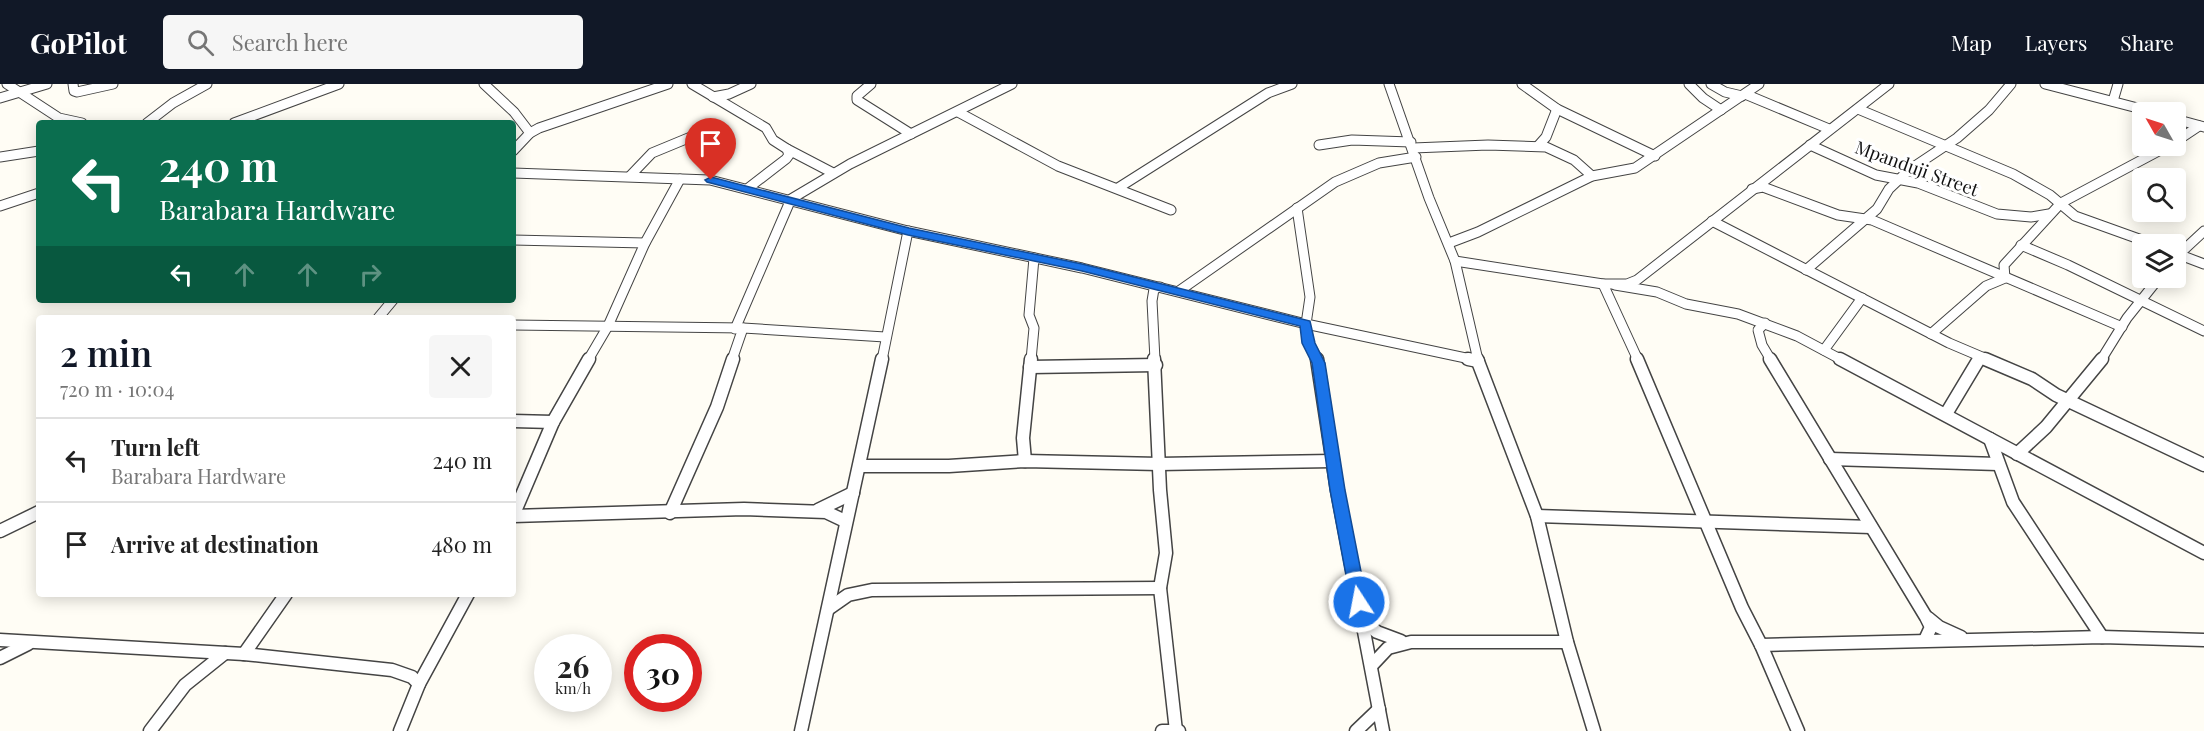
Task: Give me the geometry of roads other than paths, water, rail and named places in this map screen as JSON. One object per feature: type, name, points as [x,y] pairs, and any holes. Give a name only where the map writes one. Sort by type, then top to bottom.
[{"type":"street","points":[[7,84],[59,118],[68,120]]},
{"type":"street","points":[[0,98],[47,84]]},
{"type":"street","points":[[73,84],[74,91],[77,92],[112,84]]},
{"type":"street","points":[[242,120],[339,84]]},
{"type":"street","points":[[484,84],[514,112],[530,133]]},
{"type":"street","points":[[516,148],[530,133],[668,84]]},
{"type":"street","points":[[692,84],[766,128],[773,140],[833,173]]},
{"type":"street","points":[[713,97],[729,94],[751,84]]},
{"type":"street","points":[[871,84],[858,94],[857,100],[911,134]]},
{"type":"street","points":[[670,513],[717,407],[739,328],[790,199],[833,173],[1012,84]]},
{"type":"street","points":[[1118,188],[1268,93],[1292,84]]},
{"type":"street","points":[[1389,84],[1429,198],[1455,261],[1478,361],[1537,516],[1567,642],[1594,731]]},
{"type":"street","points":[[1522,84],[1557,109],[1655,156]]},
{"type":"street","points":[[1689,84],[1703,98],[1722,110]]},
{"type":"street","points":[[1711,84],[1725,92],[1743,95],[1829,129]]},
{"type":"street","points":[[1449,243],[1472,235],[1592,176],[1635,168],[1759,84]]},
{"type":"street","points":[[1609,284],[1637,280],[1889,84]]},
{"type":"street","points":[[1806,270],[1877,209],[1889,189],[1898,181],[1945,144],[1957,138],[1989,110],[2011,84]]},
{"type":"street","points":[[2045,84],[2132,106]]},
{"type":"street","points":[[2113,101],[2118,84]]},
{"type":"street","points":[[151,120],[201,85]]},
{"type":"street","points":[[1538,146],[1546,137],[1557,109]]},
{"type":"street","points":[[1857,109],[2013,174],[2061,203],[2075,216],[2132,236]]},
{"type":"street","points":[[958,112],[1058,166],[1171,210]]},
{"type":"street","points":[[2186,122],[2201,127]]},
{"type":"street","points":[[2186,136],[2201,127]]},
{"type":"street","points":[[630,176],[652,153],[698,134]]},
{"type":"street","points":[[1319,145],[1352,140],[1413,149],[1473,145],[1538,146],[1550,148],[1570,157],[1592,176]]},
{"type":"street","name":"Mpanduji Street","points":[[1809,145],[1879,176],[1898,181],[1917,182],[1983,210],[2025,219],[2050,214]]},
{"type":"street","points":[[747,189],[786,159],[789,155],[788,149]]},
{"type":"street","points":[[1179,291],[1335,182],[1362,168],[1413,149]]},
{"type":"street","points":[[0,157],[36,151]]},
{"type":"street","points":[[2005,278],[2002,271],[2004,265],[2061,203],[2149,156]]},
{"type":"street","points":[[516,173],[711,180],[908,231],[1179,291],[1306,324],[1478,361]]},
{"type":"street","points":[[516,509],[553,422],[608,326],[645,243],[680,179]]},
{"type":"street","points":[[1752,189],[1763,188],[1838,215],[1864,219],[1898,230],[2122,327]]},
{"type":"street","points":[[0,206],[36,194]]},
{"type":"street","points":[[1297,208],[1310,297],[1306,324],[1309,343],[1319,363],[1321,389],[1331,434],[1333,461],[1383,731]]},
{"type":"street","points":[[1712,221],[1931,334],[2032,379],[2068,401],[2203,464]]},
{"type":"street","points":[[801,731],[845,520],[860,466],[908,231]]},
{"type":"street","points":[[2186,246],[2204,231]]},
{"type":"street","points":[[516,240],[645,243]]},
{"type":"street","points":[[2021,245],[2075,267],[2140,303],[2204,331]]},
{"type":"street","points":[[1025,461],[1023,438],[1034,328],[1029,315],[1034,258]]},
{"type":"street","points":[[2186,258],[2204,264]]},
{"type":"street","points":[[1455,261],[1657,292],[1686,304],[1738,314],[1765,324],[1824,350],[2204,553]]},
{"type":"street","points":[[1931,334],[1960,311],[1982,287],[1990,281],[2005,278]]},
{"type":"street","points":[[1609,284],[1634,351],[1742,608],[1761,645],[1798,731]]},
{"type":"street","points":[[1160,287],[1154,289],[1152,294],[1159,464],[1166,554],[1160,588],[1178,731],[1162,731]]},
{"type":"street","points":[[2017,454],[2068,401],[2109,350],[2122,327],[2151,288]]},
{"type":"street","points":[[1824,350],[1862,298]]},
{"type":"street","points":[[380,315],[390,303]]},
{"type":"street","points":[[1765,324],[1758,330],[1762,345],[1926,617],[1931,627],[1925,640]]},
{"type":"street","points":[[516,325],[739,328],[885,337]]},
{"type":"street","points":[[1946,414],[1980,357]]},
{"type":"street","points":[[1030,367],[1156,365]]},
{"type":"street","points":[[516,421],[553,422]]},
{"type":"street","points":[[1990,439],[2013,502],[2102,637]]},
{"type":"street","points":[[1830,459],[1998,464]]},
{"type":"street","points":[[860,466],[949,466],[1025,461],[1159,464],[1333,461]]},
{"type":"street","points":[[816,510],[834,504],[853,493]]},
{"type":"street","points":[[516,516],[744,509],[816,510],[845,520]]},
{"type":"street","points":[[0,531],[36,513]]},
{"type":"street","points":[[1537,516],[1871,527]]},
{"type":"street","points":[[835,576],[843,585],[855,592]]},
{"type":"street","points":[[828,609],[837,601],[855,592],[933,588],[1160,588]]},
{"type":"street","points":[[244,654],[284,597]]},
{"type":"street","points":[[400,731],[419,684],[466,597]]},
{"type":"street","points":[[1926,617],[1940,627],[1970,640]]},
{"type":"street","points":[[1363,621],[1386,636],[1411,642]]},
{"type":"street","points":[[1761,645],[2102,637],[2204,640]]},
{"type":"street","points":[[0,640],[244,654],[392,670],[412,677],[419,684]]},
{"type":"street","points":[[0,658],[31,642]]},
{"type":"street","points":[[1372,665],[1383,650],[1391,645],[1411,642],[1567,642]]},
{"type":"street","points":[[150,731],[185,684],[225,653]]},
{"type":"street","points":[[1356,731],[1379,709]]}]
